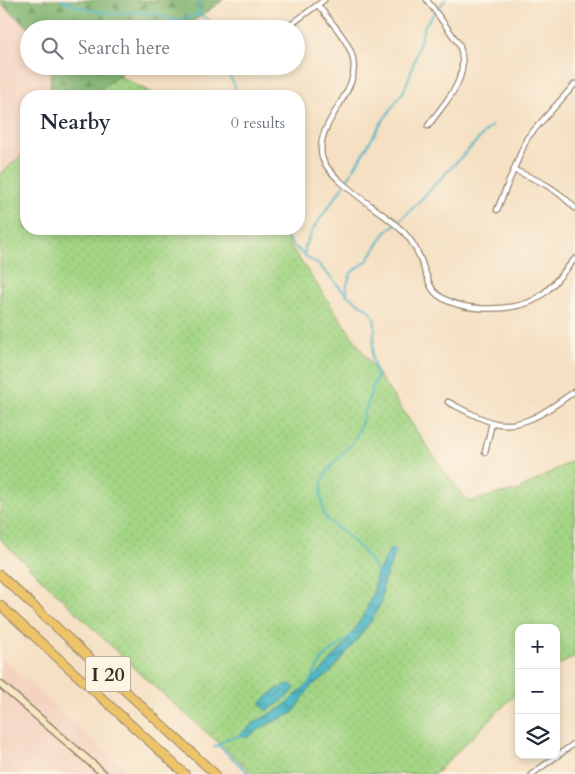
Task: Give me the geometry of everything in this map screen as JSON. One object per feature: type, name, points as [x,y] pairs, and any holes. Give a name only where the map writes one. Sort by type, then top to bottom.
[{"type":"highway","name":"I 20","points":[[0,575],[215,774]]},
{"type":"highway","name":"I 20","points":[[0,605],[185,774]]},
{"type":"main road","points":[[0,684],[104,774]]},
{"type":"street","points":[[297,20],[324,0]]},
{"type":"street","points":[[427,0],[459,44],[462,52],[463,67],[459,81],[428,126]]},
{"type":"street","points":[[318,5],[347,46],[354,63],[352,78],[322,139],[322,152],[325,164],[335,177],[403,232],[415,248],[430,286],[437,294],[448,302],[466,306],[517,307],[531,302],[546,292],[575,259]]},
{"type":"street","points":[[497,210],[527,138],[575,84]]},
{"type":"street","points":[[514,170],[555,189],[575,208]]},
{"type":"street","points":[[448,402],[492,423],[516,424],[532,419],[575,391]]},
{"type":"street","points":[[485,452],[492,423]]},
{"type":"street","points":[[532,774],[575,743]]},
{"type":"shaded area","points":[[0,3],[20,20],[20,75],[51,75],[50,90],[20,90],[20,157],[0,174]]},
{"type":"shaded area","points":[[0,657],[71,721],[130,774],[0,774]]},
{"type":"green space","points":[[0,0],[223,0],[195,20],[20,20],[0,3]]},
{"type":"green space","points":[[51,75],[119,75],[100,90],[50,90]]},
{"type":"green space","points":[[117,75],[146,90],[99,90]]},
{"type":"green space","points":[[20,157],[20,235],[283,235],[444,471],[468,502],[501,493],[517,491],[575,459],[575,656],[560,665],[560,624],[515,624],[515,695],[435,774],[254,774],[138,672],[0,539],[0,174]]},
{"type":"water","points":[[394,548],[396,552],[384,581],[381,603],[372,620],[349,650],[329,674],[311,686],[293,713],[265,726],[246,738],[240,734],[257,721],[283,707],[325,667],[346,643],[365,612],[374,591],[376,576],[390,549]]},
{"type":"water","points":[[290,684],[295,688],[293,691],[278,704],[266,711],[260,704],[274,691]]},
{"type":"waterway","points":[[62,0],[78,7],[100,12],[158,14],[173,20]]},
{"type":"waterway","points":[[197,0],[200,14]]},
{"type":"waterway","points":[[305,256],[305,246],[313,229],[344,185],[380,125],[404,90],[425,25],[445,0]]},
{"type":"waterway","points":[[179,20],[200,14],[209,20]]},
{"type":"waterway","points":[[229,75],[235,86],[234,90]]},
{"type":"waterway","points":[[347,294],[347,284],[351,273],[367,261],[385,233],[408,213],[491,126]]},
{"type":"waterway","points":[[285,235],[305,256],[319,265],[347,295],[370,311],[374,317],[372,357],[377,377],[357,434],[352,443],[327,472],[321,490],[325,517],[362,550],[378,575]]},
{"type":"waterway","points":[[309,683],[323,658],[352,635]]},
{"type":"waterway","points":[[214,747],[226,739],[243,735]]},
{"type":"waterway","points":[[218,745],[250,774]]}]
